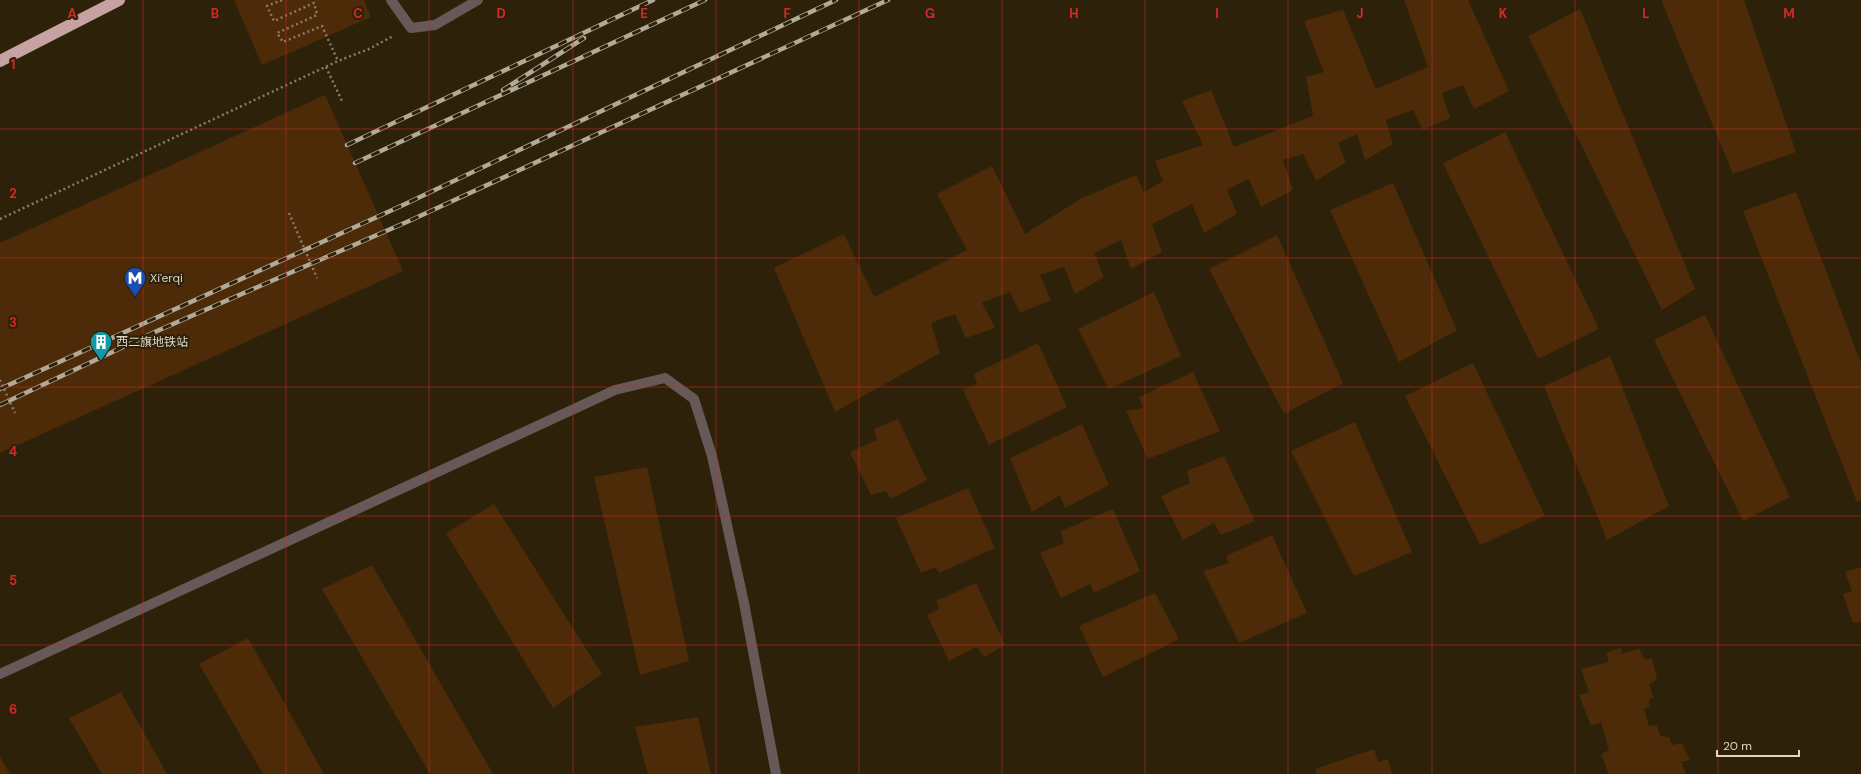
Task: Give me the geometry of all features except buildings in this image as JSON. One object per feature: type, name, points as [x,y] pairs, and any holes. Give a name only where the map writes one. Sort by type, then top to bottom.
[{"type":"highway","points":[[0,61],[119,0]]},
{"type":"highway","points":[[71,24],[128,0]]},
{"type":"street","points":[[391,0],[411,28],[435,25],[478,0]]},
{"type":"street","points":[[0,674],[616,390],[665,378],[694,399],[712,456],[744,603],[776,774]]},
{"type":"path","points":[[282,0],[267,6],[274,21],[314,4],[317,15],[277,32],[283,42],[322,26],[338,61]]},
{"type":"path","points":[[0,218],[338,61],[369,49],[394,35],[402,17]]},
{"type":"path","points":[[326,67],[342,101]]},
{"type":"path","points":[[289,213],[317,278]]},
{"type":"path","points":[[0,380],[15,413]]},
{"type":"railway","points":[[347,145],[653,0]]},
{"type":"railway","points":[[355,163],[705,0]]},
{"type":"railway","points":[[0,389],[401,206],[836,0]]},
{"type":"railway","points":[[0,405],[157,331],[409,221],[888,0]]},
{"type":"railway","points":[[503,90],[584,38]]},
{"type":"place","name":"Xi'erqi","points":[[135,298]]},
{"type":"place","name":"西二旗地铁站","points":[[101,362]]}]
